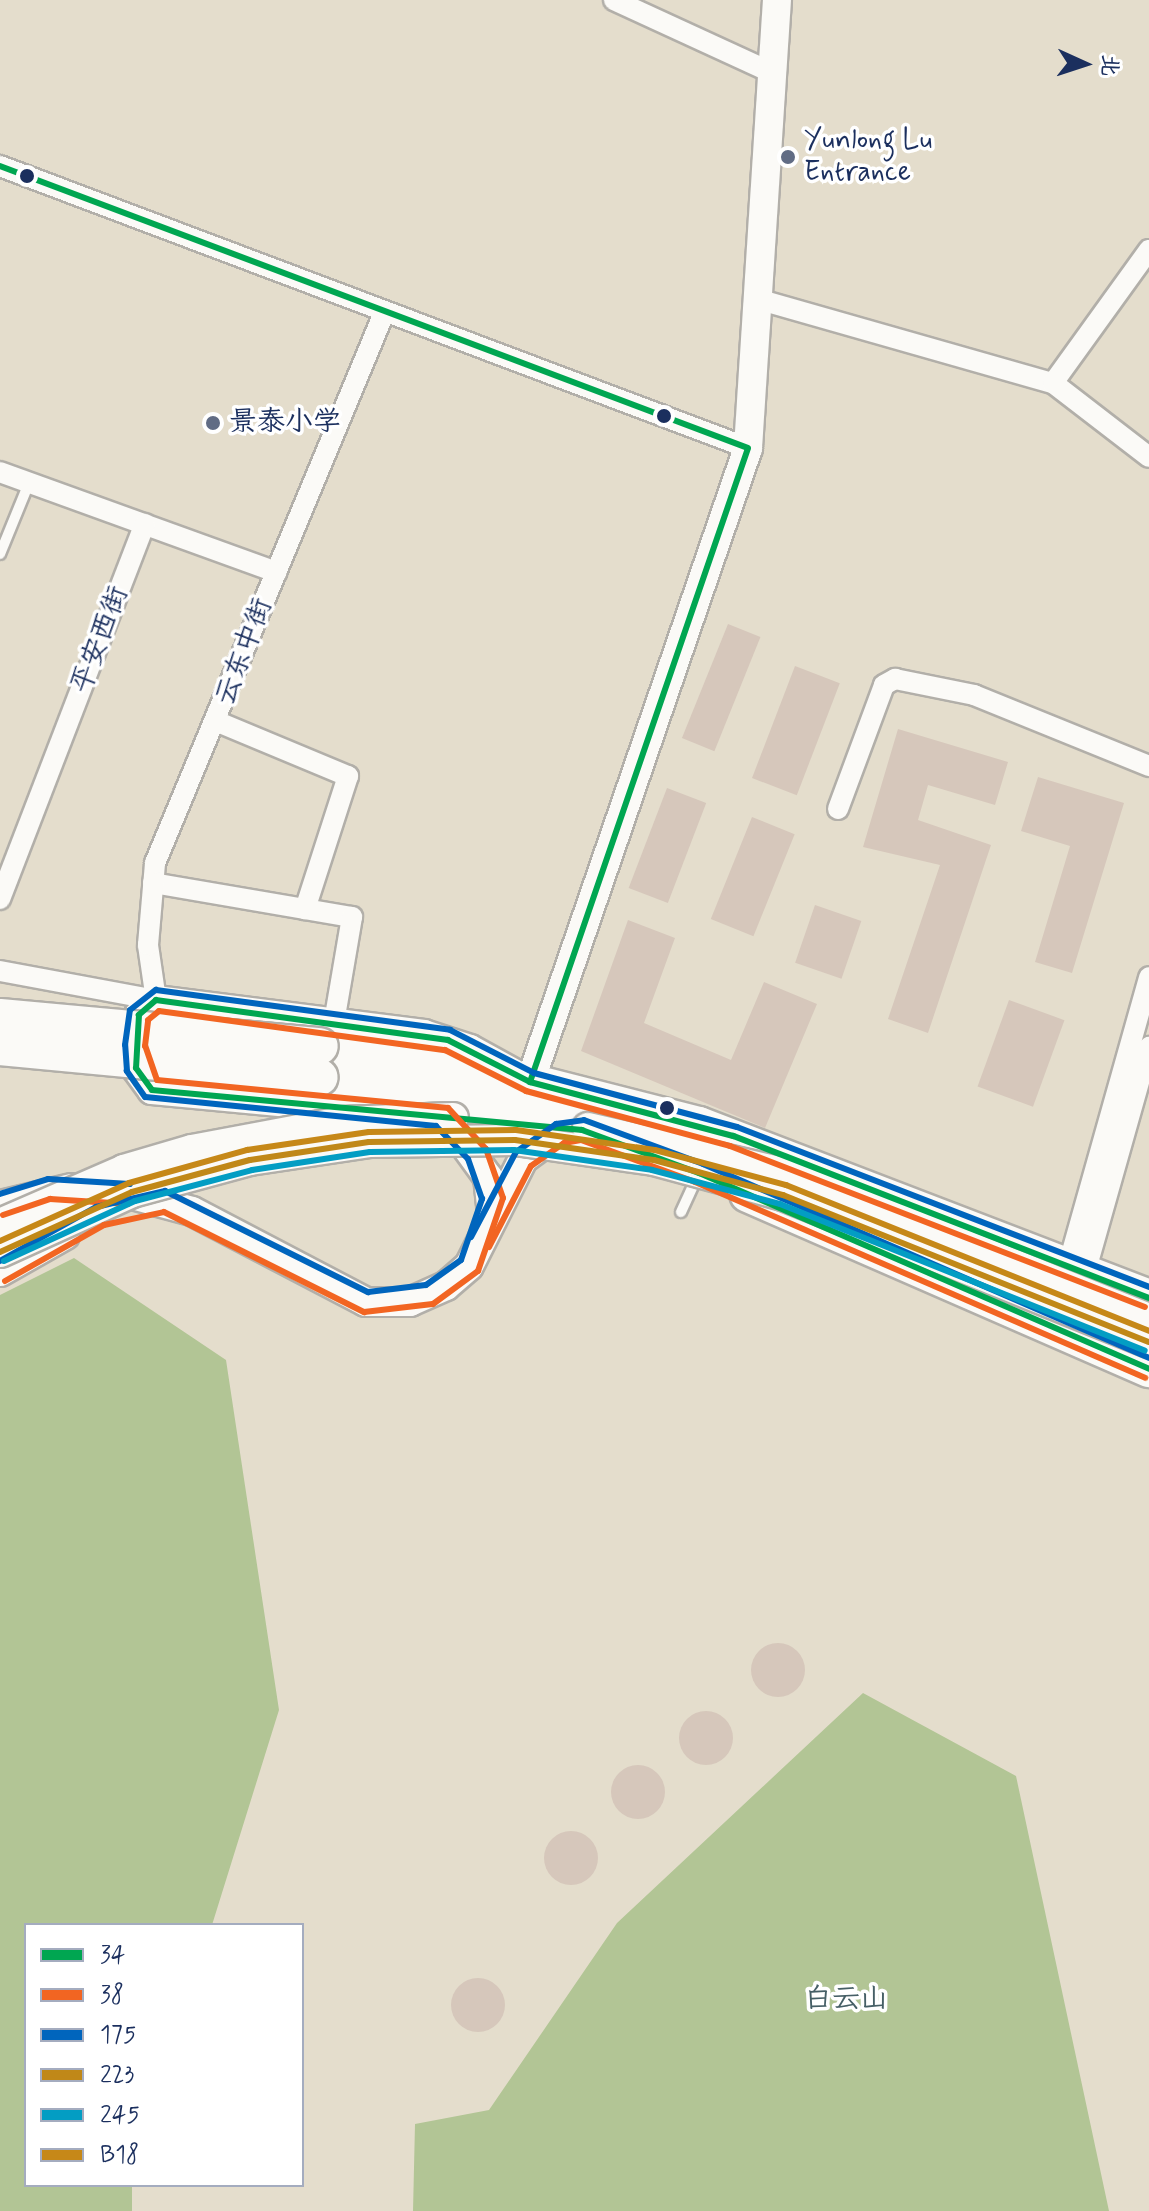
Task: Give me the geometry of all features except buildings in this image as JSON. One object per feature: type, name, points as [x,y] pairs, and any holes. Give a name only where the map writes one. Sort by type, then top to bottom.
[{"type":"highway","points":[[0,1017],[325,1048],[530,1082],[722,1132],[1149,1298]]},
{"type":"highway","points":[[0,1047],[325,1048],[582,1130],[699,1173],[1149,1369]]},
{"type":"main road","points":[[0,1224],[124,1170],[240,1139],[381,1120],[527,1121],[643,1136],[791,1175],[1149,1319]]},
{"type":"main road","points":[[0,1252],[132,1192],[250,1160],[369,1142],[515,1140],[654,1160],[783,1195],[1149,1342]]},
{"type":"street","points":[[614,0],[775,74]]},
{"type":"street","points":[[530,1082],[748,448],[761,300],[777,0]]},
{"type":"street","points":[[0,166],[748,448]]},
{"type":"street","points":[[1053,383],[1149,250]]},
{"type":"street","points":[[761,300],[1053,383],[1149,457]]},
{"type":"street","name":"云东中街","points":[[156,1000],[148,945],[155,863],[218,722],[276,572],[384,313]]},
{"type":"street","points":[[0,472],[276,572]]},
{"type":"street","name":"平安西街","points":[[0,899],[145,524]]},
{"type":"street","points":[[838,809],[884,685],[895,679],[974,695],[1149,766]]},
{"type":"street","points":[[218,722],[348,776],[305,909]]},
{"type":"street","points":[[0,971],[156,1000],[325,1048],[352,917],[153,883]]},
{"type":"street","points":[[1076,1269],[1149,977]]},
{"type":"street","points":[[156,1000],[139,1015],[135,1046],[136,1068],[152,1090],[582,1130]]},
{"type":"street","points":[[1076,1269],[1149,1047]]},
{"type":"street","points":[[441,1116],[488,1177],[492,1217]]},
{"type":"street","points":[[0,1205],[49,1189],[94,1187],[165,1201],[366,1302],[410,1302],[446,1286],[469,1266],[492,1217],[530,1152],[560,1133],[582,1130]]},
{"type":"street","points":[[0,1272],[100,1216],[165,1201]]},
{"type":"lane","points":[[0,554],[29,483]]},
{"type":"lane","points":[[681,1212],[699,1173]]},
{"type":"green space","points":[[74,1258],[226,1360],[279,1710],[213,1923],[24,1923],[24,2187],[132,2187],[132,2211],[0,2211],[0,1295]]},
{"type":"green space","name":"白云山","points":[[863,1693],[1016,1776],[1109,2211],[413,2211],[415,2124],[489,2110],[617,1923]]},
{"type":"transit line","name":"34","points":[[0,166],[748,448]]},
{"type":"transit line","name":"34","points":[[530,1082],[748,448]]},
{"type":"transit line","name":"175","points":[[0,1261],[96,1207],[165,1191],[368,1292],[426,1285],[461,1260],[482,1199],[468,1159],[436,1126],[145,1097],[127,1071],[125,1045],[130,1010],[156,990],[450,1030],[534,1073],[737,1127],[1149,1287]]},
{"type":"transit line","name":"34","points":[[1149,1298],[733,1136],[530,1082],[448,1040],[156,1000],[139,1015],[136,1068],[152,1090],[582,1130],[699,1173],[1149,1369]]},
{"type":"transit line","name":"38","points":[[5,1281],[104,1225],[164,1212],[364,1312],[433,1304],[478,1271],[503,1198],[486,1149],[448,1108],[157,1080],[145,1046],[148,1020],[159,1011],[445,1050],[526,1091],[730,1146],[1145,1307]]},
{"type":"transit line","name":"175","points":[[471,1237],[516,1152],[556,1124],[584,1120],[703,1164],[1149,1358]]},
{"type":"transit line","name":"B18","points":[[0,1241],[129,1183],[247,1150],[369,1132],[516,1130],[655,1150],[786,1185],[1149,1331]]},
{"type":"transit line","name":"223","points":[[0,1252],[132,1192],[250,1160],[369,1142],[515,1140],[654,1160],[783,1195],[1149,1342]]},
{"type":"transit line","name":"38","points":[[489,1247],[531,1166],[564,1143],[581,1140],[695,1182],[1145,1378]]},
{"type":"transit line","name":"245","points":[[4,1261],[135,1201],[252,1170],[370,1152],[514,1150],[652,1170],[780,1204],[1145,1351]]},
{"type":"transit line","name":"175","points":[[0,1194],[48,1179],[130,1184]]},
{"type":"transit line","name":"38","points":[[3,1215],[50,1199],[128,1204]]},
{"type":"place","name":"Yunlong Lu Entrance","points":[[788,157]]},
{"type":"place","name":"景泰小学","points":[[213,423]]}]
